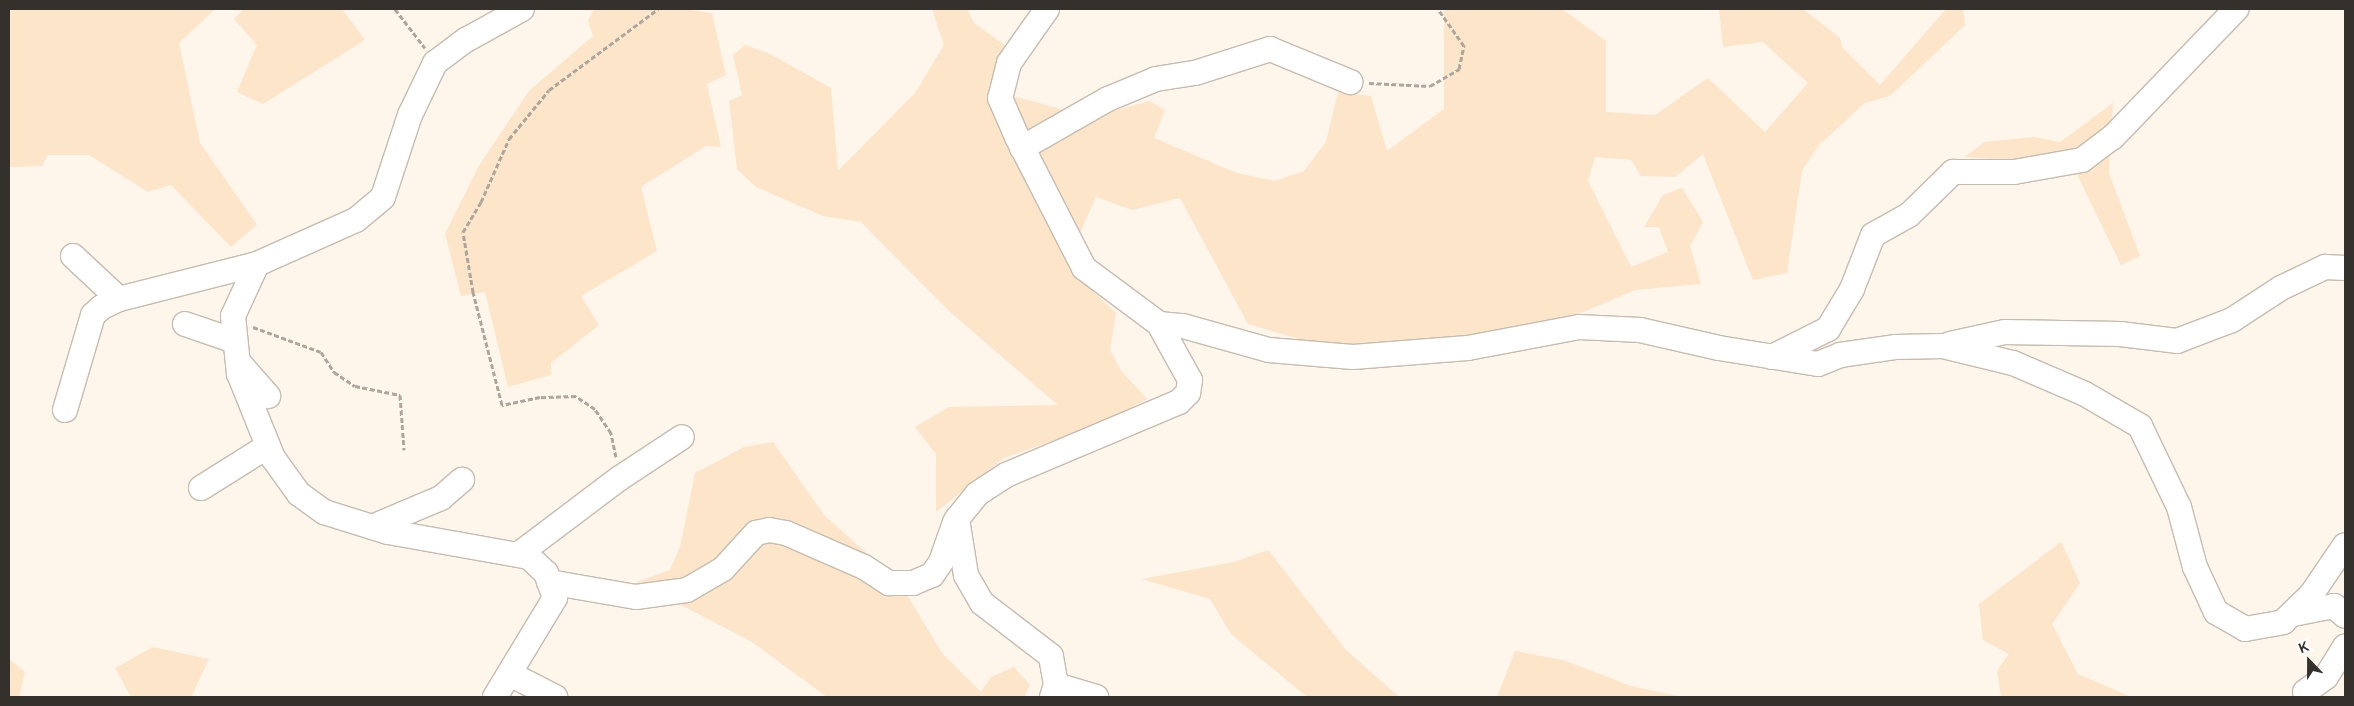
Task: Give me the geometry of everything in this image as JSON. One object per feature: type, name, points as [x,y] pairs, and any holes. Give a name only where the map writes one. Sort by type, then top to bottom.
[{"type":"street","points":[[65,410],[93,315],[102,307],[119,299],[257,264],[356,220],[383,197],[410,115],[436,63],[466,40],[522,9]]},
{"type":"street","points":[[550,582],[636,597],[687,590],[724,569],[756,533],[769,530],[786,533],[864,567],[889,583],[914,584],[932,575],[941,562],[956,519],[977,494],[1006,475],[1180,402],[1188,394],[1190,380],[1159,324],[1084,268],[1022,148],[1000,98],[1009,63],[1048,9]]},
{"type":"street","points":[[1772,356],[1828,329],[1852,289],[1873,235],[1909,215],[1953,172],[2014,172],[2082,160],[2113,137],[2236,9]]},
{"type":"street","points":[[1022,148],[1108,99],[1156,79],[1196,73],[1270,49],[1350,82]]},
{"type":"street","points":[[73,256],[119,299]]},
{"type":"street","points":[[257,264],[235,341],[239,374],[273,458],[299,494],[324,512],[372,526],[529,556],[546,573],[555,598],[495,697]]},
{"type":"street","points":[[1159,324],[1184,326],[1269,350],[1353,357],[1468,348],[1579,327],[1640,330],[1818,364],[1850,354],[1943,346],[2005,332],[2120,334],[2177,341],[2232,320],[2281,288],[2325,267],[2345,268]]},
{"type":"street","points":[[185,324],[235,341],[268,396]]},
{"type":"street","points":[[1943,346],[2014,363],[2085,394],[2140,426],[2179,507],[2195,567],[2216,612],[2245,629],[2283,622],[2311,595],[2345,545]]},
{"type":"street","points":[[519,554],[620,478],[682,437]]},
{"type":"street","points":[[201,488],[268,446]]},
{"type":"street","points":[[372,526],[441,498],[462,480]]},
{"type":"street","points":[[956,519],[966,575],[982,603],[1051,656],[1054,691],[1096,697]]},
{"type":"street","points":[[2291,615],[2334,606],[2345,616]]},
{"type":"street","points":[[2305,692],[2326,677],[2345,646]]},
{"type":"street","points":[[510,674],[555,697]]},
{"type":"path","points":[[394,9],[436,63]]},
{"type":"path","points":[[620,478],[611,433],[595,409],[576,396],[540,397],[502,405],[473,292],[463,232],[481,202],[509,139],[549,90],[658,9]]},
{"type":"path","points":[[1350,82],[1430,86],[1458,69],[1464,46],[1438,9]]},
{"type":"path","points":[[235,341],[321,352],[334,372],[355,386],[400,396],[404,450]]},
{"type":"shaded area","points":[[9,9],[215,9],[179,43],[200,143],[257,225],[231,247],[171,185],[148,192],[89,155],[48,155],[42,166],[9,167]]},
{"type":"shaded area","points":[[244,9],[342,9],[365,40],[263,104],[237,92],[257,45],[234,19]]},
{"type":"shaded area","points":[[594,9],[682,9],[712,13],[726,75],[707,84],[721,147],[706,146],[641,187],[657,251],[581,296],[599,325],[551,363],[551,375],[508,387],[485,292],[461,296],[445,234],[480,164],[529,91],[593,36],[588,21]]},
{"type":"shaded area","points":[[932,9],[967,9],[974,23],[1009,48],[993,91],[1091,117],[1149,101],[1165,110],[1154,138],[1237,173],[1274,181],[1304,171],[1326,142],[1338,92],[1371,96],[1387,151],[1444,109],[1444,9],[1562,9],[1606,41],[1606,112],[1655,115],[1708,78],[1765,132],[1808,83],[1763,42],[1723,47],[1719,9],[1803,9],[1840,38],[1842,47],[1880,85],[1946,9],[1963,9],[1965,25],[1890,96],[1865,103],[1818,146],[1802,171],[1787,273],[1753,280],[1703,154],[1675,177],[1641,176],[1631,160],[1595,157],[1588,181],[1631,267],[1668,252],[1659,227],[1644,227],[1663,195],[1682,188],[1703,222],[1690,246],[1701,284],[1635,290],[1560,322],[1468,340],[1347,345],[1302,340],[1248,324],[1180,198],[1132,210],[1096,197],[1079,235],[1083,282],[1116,313],[1110,350],[1121,371],[1147,399],[1103,423],[1004,458],[936,512],[936,454],[915,427],[949,407],[1058,405],[949,311],[861,222],[823,216],[756,187],[737,169],[729,101],[742,95],[733,55],[745,45],[770,54],[831,88],[838,171],[915,93],[944,45]]},
{"type":"shaded area","points":[[2113,103],[2109,173],[2140,256],[2121,265],[2068,156],[2023,161],[1964,157],[1985,142],[2034,137],[2060,142]]},
{"type":"shaded area","points":[[773,442],[824,515],[900,583],[942,653],[981,692],[991,677],[1014,667],[1030,685],[1024,697],[827,697],[752,642],[637,582],[670,570],[680,547],[695,473],[744,447]]},
{"type":"shaded area","points":[[2061,542],[2080,583],[2052,624],[2078,674],[2131,697],[2001,697],[1997,671],[2009,654],[1983,640],[1979,604]]},
{"type":"shaded area","points":[[1268,550],[1346,650],[1399,697],[1307,697],[1231,634],[1210,599],[1142,579],[1234,562]]},
{"type":"shaded area","points":[[153,647],[209,659],[191,697],[131,697],[115,668]]},
{"type":"shaded area","points":[[1515,651],[1563,660],[1631,686],[1683,697],[1497,697]]},
{"type":"shaded area","points":[[9,659],[25,672],[19,697],[9,697]]}]
